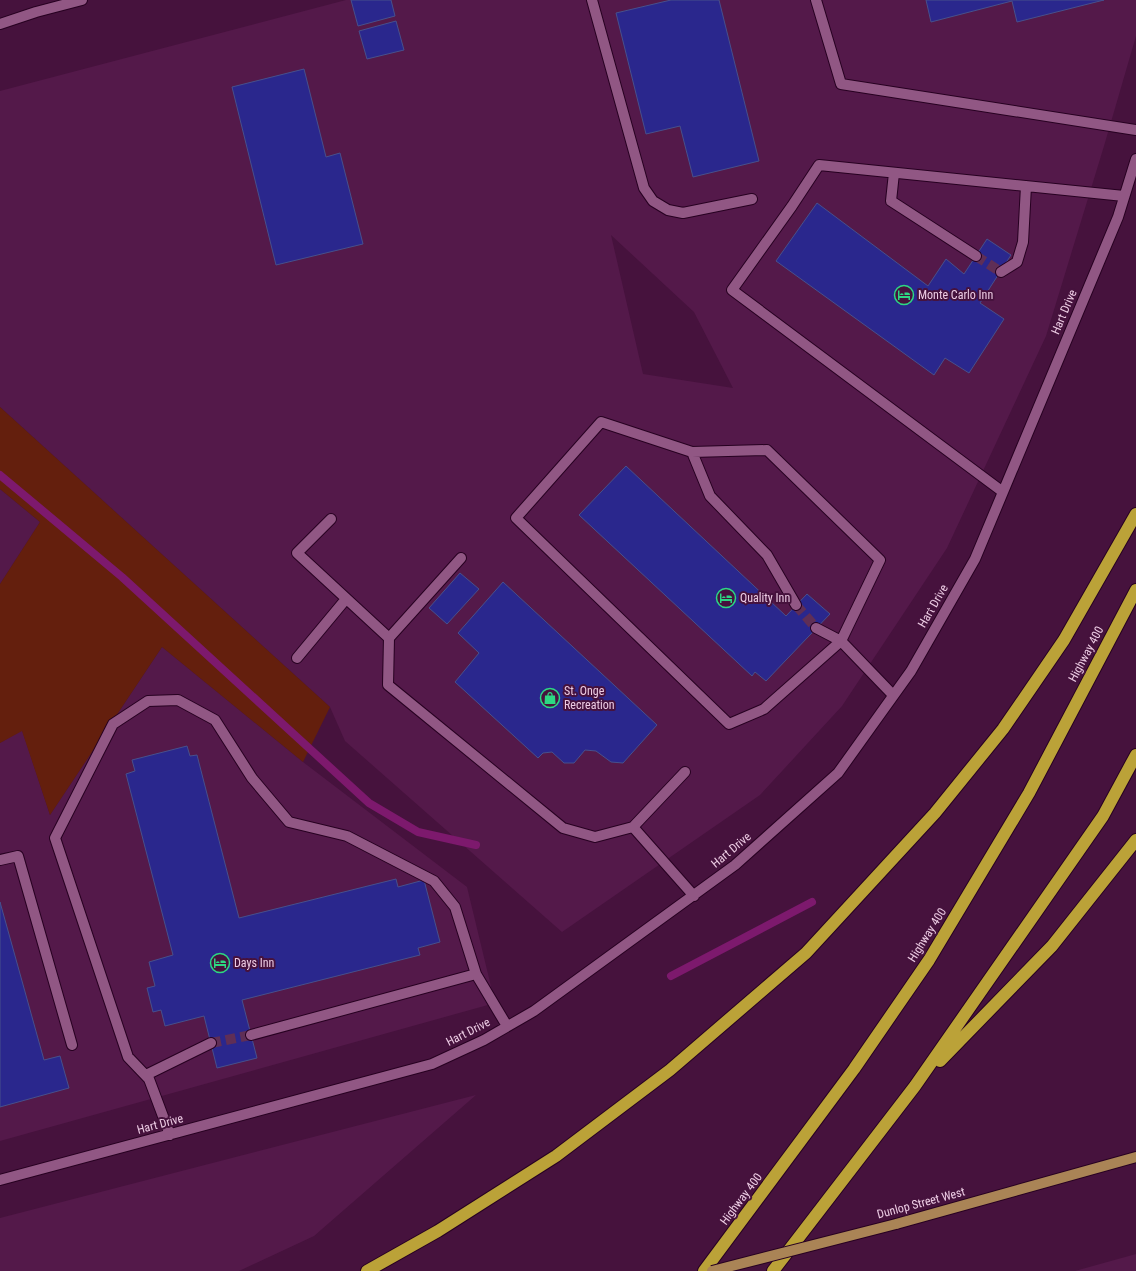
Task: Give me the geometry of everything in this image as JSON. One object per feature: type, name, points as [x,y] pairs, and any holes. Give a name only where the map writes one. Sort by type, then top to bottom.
[{"type":"highway","points":[[368,1271],[438,1231],[556,1156],[670,1070],[806,953],[935,813],[1003,729],[1064,640],[1136,514]]},
{"type":"highway","name":"Highway 400","points":[[704,1271],[854,1069],[928,960],[1029,794],[1136,590]]},
{"type":"highway","points":[[773,1271],[915,1086],[1103,816],[1136,755]]},
{"type":"highway","points":[[915,1086],[1052,946],[1136,840]]},
{"type":"main road","name":"Dunlop Street West","points":[[712,1271],[896,1224],[1136,1157]]},
{"type":"street","points":[[0,24],[36,12],[82,0]]},
{"type":"street","points":[[592,0],[644,188],[653,201],[668,210],[683,213],[752,199]]},
{"type":"street","points":[[816,0],[841,84],[1136,130]]},
{"type":"street","name":"Hart Drive","points":[[0,1180],[432,1064],[484,1040],[534,1011],[694,896],[735,865],[838,773],[911,671],[975,559],[1118,217],[1136,159]]},
{"type":"street","points":[[1003,492],[732,290],[792,206],[819,165],[1124,196]]},
{"type":"street","points":[[894,173],[891,201],[976,256]]},
{"type":"street","points":[[1001,272],[1017,262],[1023,242],[1026,186]]},
{"type":"street","points":[[601,422],[692,452],[767,450],[880,560],[841,641],[764,709],[729,724],[516,518],[601,422]]},
{"type":"street","points":[[692,452],[710,496],[767,555],[796,605]]},
{"type":"street","points":[[331,518],[297,553],[388,638]]},
{"type":"street","points":[[461,558],[388,638],[388,685],[563,828],[595,837],[634,827],[685,772]]},
{"type":"street","points":[[297,658],[346,599]]},
{"type":"street","points":[[816,628],[841,641],[893,695]]},
{"type":"street","points":[[170,1135],[149,1079],[128,1057],[55,838],[113,724],[148,701],[178,700],[215,720],[252,778],[289,822],[347,836],[434,881],[455,907],[476,974],[507,1026]]},
{"type":"street","points":[[634,827],[694,896]]},
{"type":"street","points":[[0,860],[18,856],[72,1046]]},
{"type":"street","points":[[251,1035],[476,974]]},
{"type":"street","points":[[146,1075],[211,1043]]},
{"type":"shaded area","points":[[346,0],[1136,0],[1136,36],[1046,336],[947,548],[842,706],[760,795],[562,932],[345,741],[330,707],[0,407],[0,91]],"holes":[[[611,235],[694,312],[733,388],[643,374]]]},
{"type":"shaded area","points":[[0,407],[330,707],[303,762],[162,647],[50,815],[22,731],[0,743],[0,584],[40,522],[0,489]]},
{"type":"shaded area","points":[[0,489],[40,522],[0,584]]},
{"type":"shaded area","points":[[162,647],[303,762],[467,887],[495,1003],[0,1141],[0,743],[22,730],[50,815]]},
{"type":"shaded area","points":[[476,1095],[314,1236],[239,1271],[0,1271],[0,1218]]},
{"type":"shaded area","points":[[1136,1254],[1136,1271],[1075,1271]]},
{"type":"building","points":[[351,0],[391,0],[395,16],[358,26]]},
{"type":"building","points":[[671,0],[719,0],[759,161],[693,177],[680,126],[646,134],[616,13]]},
{"type":"building","points":[[926,0],[1104,0],[1017,22],[1012,1],[931,22]]},
{"type":"building","points":[[396,21],[404,50],[367,59],[359,31]]},
{"type":"building","points":[[304,69],[326,157],[340,153],[363,244],[276,265],[232,87]]},
{"type":"building","name":"Monte Carlo Inn","points":[[817,203],[928,286],[946,259],[964,274],[987,239],[1011,255],[980,303],[1004,319],[969,373],[945,358],[934,375],[776,261]]},
{"type":"building","points":[[626,466],[786,616],[807,594],[830,614],[766,681],[755,672],[752,676],[579,515]]},
{"type":"building","points":[[460,573],[479,589],[447,624],[429,608]]},
{"type":"building","points":[[503,582],[657,725],[623,763],[611,762],[596,751],[585,750],[574,763],[564,763],[552,752],[543,753],[538,758],[455,682],[479,653],[458,633]]},
{"type":"building","points":[[187,746],[190,756],[197,755],[239,918],[396,879],[398,887],[424,880],[440,942],[418,948],[420,955],[242,1000],[257,1058],[217,1068],[204,1016],[165,1026],[161,1010],[153,1012],[147,988],[155,986],[149,962],[173,955],[126,774],[135,771],[132,760]]},
{"type":"building","points":[[0,902],[44,1060],[60,1056],[69,1088],[0,1107]]},
{"type":"waterway","points":[[0,475],[122,577],[369,803],[418,832],[476,845]]},
{"type":"waterway","points":[[671,976],[812,902]]},
{"type":"tunnel","points":[[976,256],[1001,272]]},
{"type":"tunnel","points":[[796,605],[816,628]]},
{"type":"tunnel","points":[[211,1043],[251,1035]]},
{"type":"place","name":"Monte Carlo Inn","points":[[904,295]]},
{"type":"place","name":"Quality Inn","points":[[726,598]]},
{"type":"place","name":"St. Onge Recreation","points":[[550,698]]},
{"type":"place","name":"Days Inn","points":[[220,963]]}]
